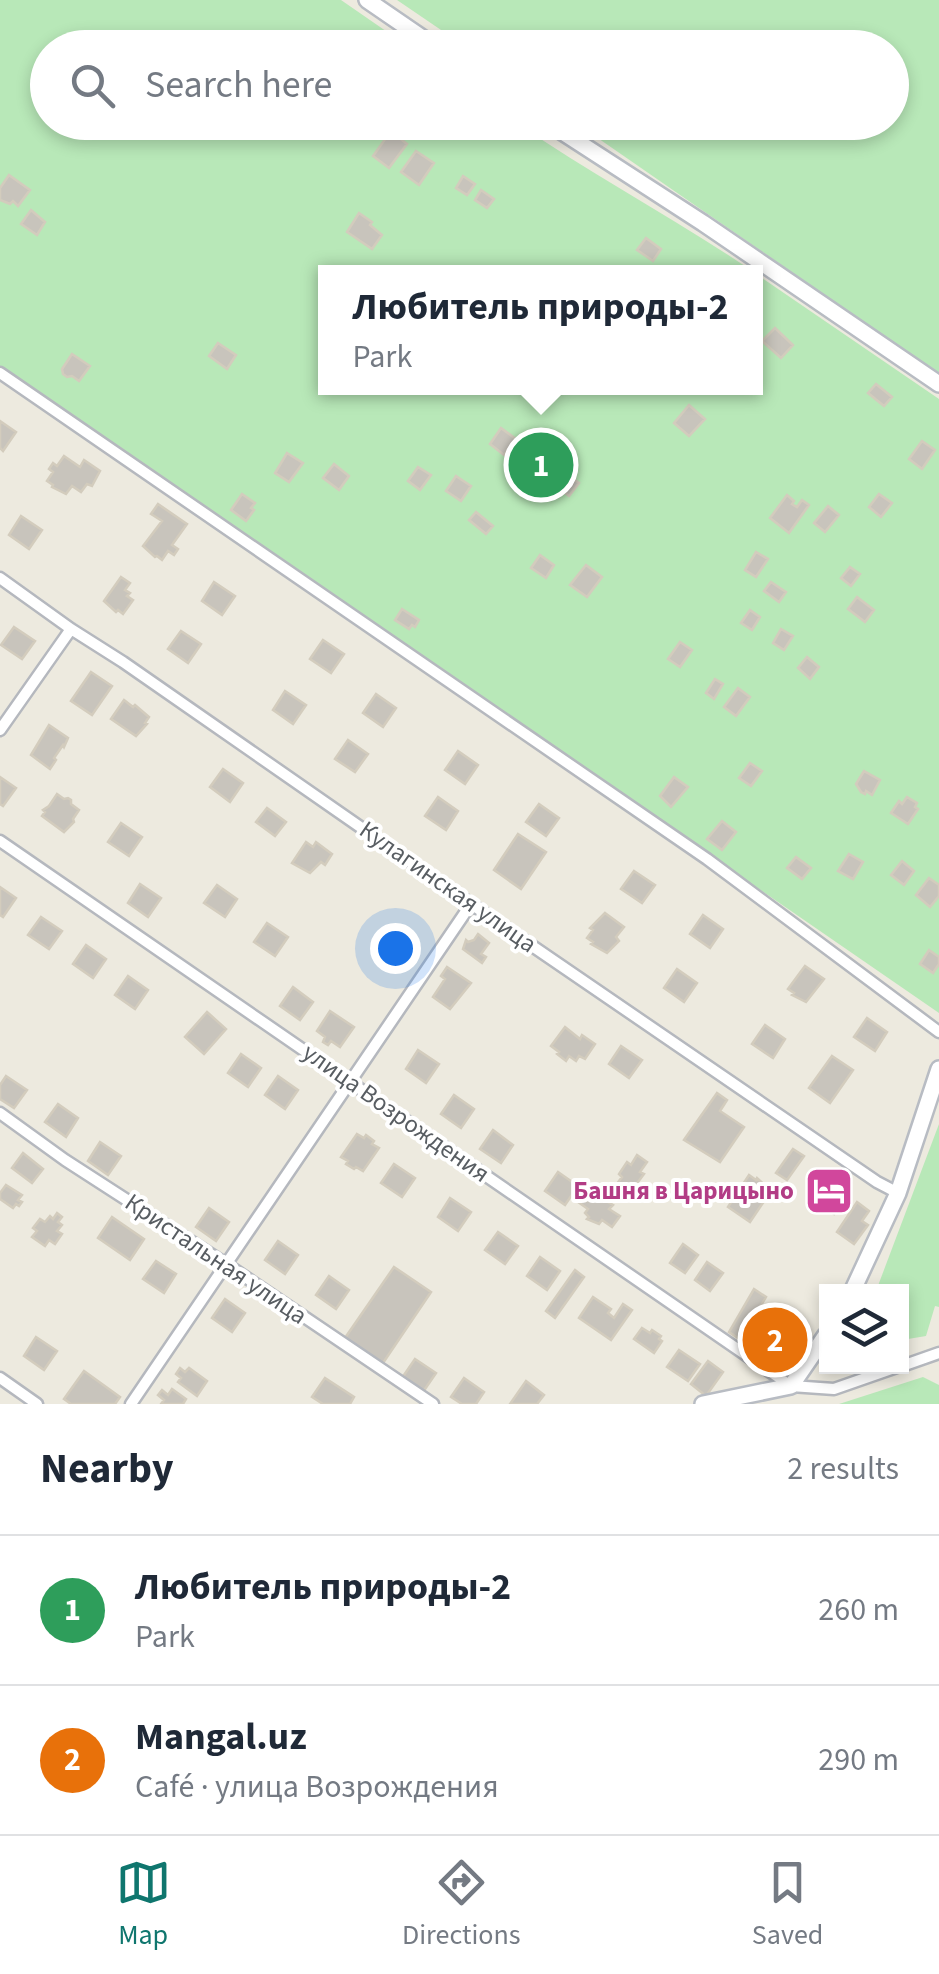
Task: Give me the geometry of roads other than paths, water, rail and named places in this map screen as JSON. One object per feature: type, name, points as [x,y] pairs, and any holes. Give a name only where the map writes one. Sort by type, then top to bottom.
[{"type":"street","points":[[367,0],[411,30]]},
{"type":"street","points":[[576,140],[939,384]]},
{"type":"street","points":[[0,373],[708,859],[939,1032]]},
{"type":"street","name":"Кулагинская улица","points":[[0,578],[470,904],[877,1182],[898,1192]]},
{"type":"street","points":[[0,730],[71,630]]},
{"type":"street","name":"улица Возрождения","points":[[0,841],[790,1386]]},
{"type":"street","points":[[131,1404],[470,904]]},
{"type":"street","points":[[856,1284],[898,1192],[939,1070]]},
{"type":"street","name":"Кристальная улица","points":[[0,1112],[65,1160],[433,1404]]},
{"type":"street","points":[[790,1386],[819,1345]]},
{"type":"street","points":[[909,1363],[939,1353]]},
{"type":"street","points":[[703,1404],[790,1386],[834,1389],[878,1374]]},
{"type":"street","points":[[0,1378],[37,1404]]},
{"type":"place","name":"Любитель природы-2","points":[[541,465]]},
{"type":"place","name":"Башня в Царицыно","points":[[829,1191]]},
{"type":"place","name":"Mangal.uz","points":[[775,1340]]}]
